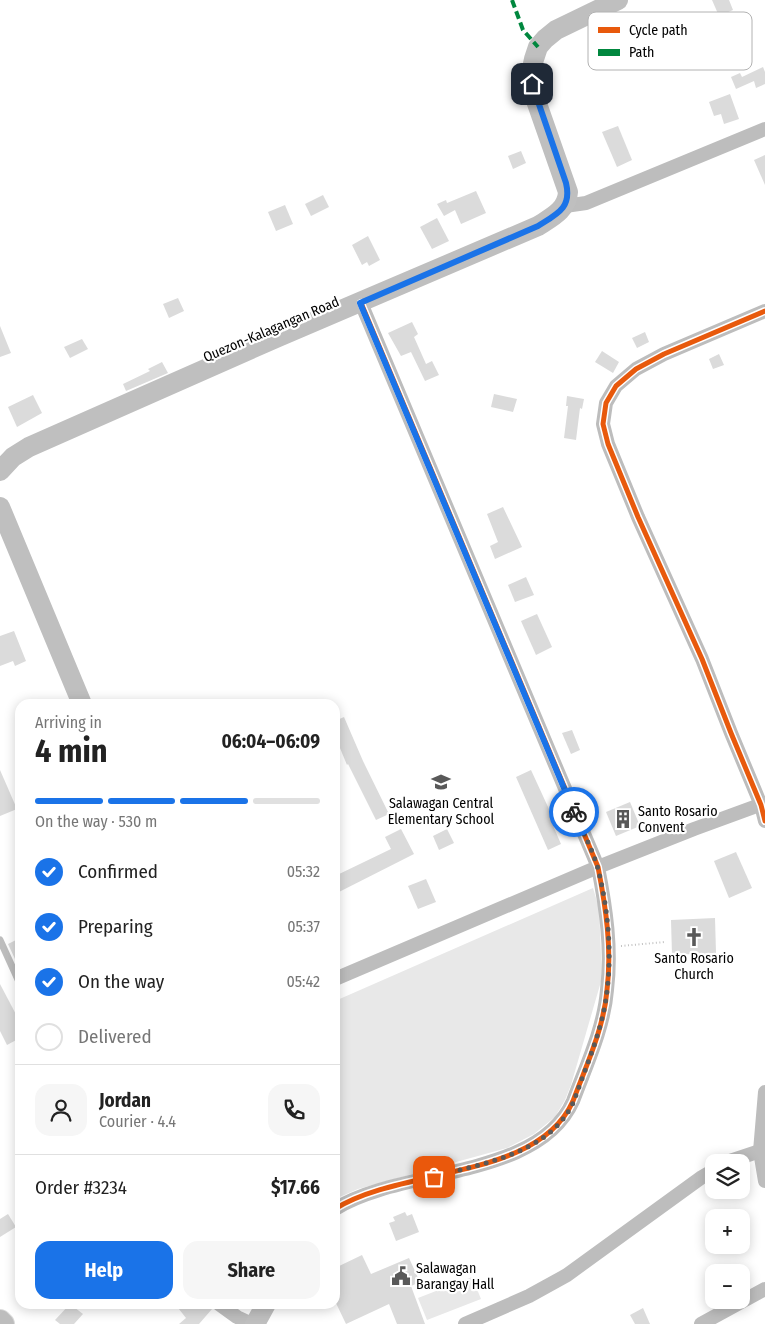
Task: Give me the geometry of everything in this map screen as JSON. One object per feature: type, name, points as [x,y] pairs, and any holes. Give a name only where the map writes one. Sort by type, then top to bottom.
[{"type":"highway","points":[[0,1321],[4,1324]]},
{"type":"main road","points":[[593,12],[618,0]]},
{"type":"main road","points":[[565,206],[568,192],[566,183],[532,84],[532,73],[538,47],[545,38],[556,30],[588,15]]},
{"type":"main road","name":"Quezon-Kalagangan Road","points":[[0,471],[13,457],[29,447],[538,226],[565,206]]},
{"type":"main road","points":[[0,508],[80,699]]},
{"type":"main road","points":[[253,1324],[263,1309]]},
{"type":"street","points":[[565,206],[591,201],[765,129]]},
{"type":"street","points":[[340,1207],[400,1184],[443,1174],[515,1153],[531,1145],[558,1125],[568,1113],[574,1101],[600,1026],[607,992],[609,947],[598,868],[360,303]]},
{"type":"street","points":[[765,311],[664,354],[636,369],[616,386],[606,403],[603,424],[608,444],[638,517],[702,659],[731,733],[763,804],[765,821]]},
{"type":"street","points":[[340,977],[598,868],[694,829],[763,804]]},
{"type":"street","points":[[765,1092],[762,1151],[765,1181]]},
{"type":"street","points":[[750,1155],[762,1151]]},
{"type":"street","points":[[465,1324],[529,1296],[567,1275],[705,1175]]},
{"type":"street","points":[[701,1324],[765,1289]]},
{"type":"street","points":[[226,1309],[237,1317],[253,1324]]},
{"type":"lane","points":[[0,940],[15,973]]},
{"type":"path","points":[[609,947],[665,942]]},
{"type":"shaded area","points":[[593,888],[599,908],[602,978],[571,1085],[555,1117],[534,1134],[507,1148],[358,1189],[340,1197],[340,999]]},
{"type":"shaded area","points":[[472,1277],[481,1299],[427,1320],[418,1298]]},
{"type":"building","points":[[712,0],[729,0],[733,10],[717,12]]},
{"type":"building","points":[[763,67],[765,84],[756,88],[754,81],[736,89],[731,77],[740,73],[742,77]]},
{"type":"building","points":[[730,94],[739,119],[724,124],[721,114],[714,116],[709,102]]},
{"type":"building","points":[[618,126],[632,160],[617,167],[602,132]]},
{"type":"building","points":[[521,151],[526,163],[513,169],[508,156]]},
{"type":"building","points":[[765,155],[765,185],[754,160]]},
{"type":"building","points":[[476,191],[486,213],[461,224],[455,210],[444,216],[437,204],[446,200],[447,203]]},
{"type":"building","points":[[323,195],[329,207],[311,216],[305,204]]},
{"type":"building","points":[[285,205],[293,224],[276,231],[268,212]]},
{"type":"building","points":[[437,218],[449,241],[432,249],[420,227]]},
{"type":"building","points":[[368,236],[380,260],[369,266],[367,262],[362,265],[352,245]]},
{"type":"building","points":[[178,298],[184,311],[169,318],[163,304]]},
{"type":"building","points":[[412,322],[418,334],[414,337],[426,364],[432,361],[439,375],[425,381],[411,352],[401,356],[388,333]]},
{"type":"building","points":[[0,326],[11,353],[0,357]]},
{"type":"building","points":[[645,332],[649,342],[637,348],[632,338]]},
{"type":"building","points":[[82,339],[88,349],[70,358],[64,347]]},
{"type":"building","points":[[602,351],[619,362],[613,373],[595,362]]},
{"type":"building","points":[[719,354],[724,365],[713,369],[709,359]]},
{"type":"building","points":[[162,362],[168,373],[126,391],[123,384],[150,371],[148,369]]},
{"type":"building","points":[[494,394],[517,399],[513,412],[491,407]]},
{"type":"building","points":[[33,395],[42,413],[17,427],[8,407]]},
{"type":"building","points":[[567,396],[584,399],[582,409],[580,408],[576,440],[564,438],[568,406],[566,406]]},
{"type":"building","points":[[503,507],[522,547],[495,559],[490,546],[498,542],[487,514]]},
{"type":"building","points":[[526,577],[534,595],[515,602],[508,585]]},
{"type":"building","points":[[537,614],[552,647],[536,655],[521,621]]},
{"type":"building","points":[[14,631],[26,661],[15,666],[13,661],[0,666],[0,636]]},
{"type":"building","points":[[344,717],[389,814],[376,820],[340,748],[340,719]]},
{"type":"building","points":[[572,730],[580,750],[571,754],[562,733]]},
{"type":"building","points":[[0,770],[15,804],[15,810],[0,816]]},
{"type":"building","points":[[531,770],[554,820],[551,821],[561,844],[548,850],[516,777]]},
{"type":"building","name":"Santo Rosario Convent","points":[[630,802],[640,826],[616,836],[606,812]]},
{"type":"building","points":[[401,829],[414,854],[340,891],[340,874],[391,849],[385,837]]},
{"type":"building","points":[[447,829],[454,843],[439,850],[433,836]]},
{"type":"building","points":[[736,852],[752,888],[729,898],[714,861]]},
{"type":"building","points":[[426,879],[436,902],[418,909],[408,886]]},
{"type":"building","name":"Santo Rosario Church","points":[[715,918],[716,953],[672,955],[671,920]]},
{"type":"building","points":[[15,940],[15,959],[8,944]]},
{"type":"building","points":[[0,984],[15,1012],[15,1041],[7,1045],[0,1031]]},
{"type":"building","points":[[405,1212],[407,1216],[412,1214],[419,1232],[396,1241],[389,1223],[395,1221],[393,1217]]},
{"type":"building","points":[[8,1214],[15,1228],[0,1237],[0,1219]]},
{"type":"building","points":[[362,1255],[371,1274],[409,1258],[420,1282],[411,1286],[425,1324],[397,1324],[389,1304],[346,1324],[339,1309],[340,1266]]},
{"type":"building","points":[[643,1308],[650,1324],[635,1324],[630,1315]]},
{"type":"building","points":[[65,1309],[76,1309],[83,1314],[74,1324],[60,1324],[55,1320]]},
{"type":"building","points":[[179,1309],[212,1309],[199,1324],[179,1324],[186,1318]]},
{"type":"marked path","points":[[512,0],[523,30],[538,47]]},
{"type":"cycle path","points":[[340,1207],[363,1196],[395,1186],[500,1159],[530,1145],[555,1127],[573,1101],[589,1061],[605,1004],[609,959],[606,913],[598,867],[361,303]]},
{"type":"cycle path","points":[[765,311],[664,354],[636,369],[616,386],[606,403],[603,424],[608,444],[638,517],[702,659],[761,805],[765,821]]},
{"type":"way so far","points":[[434,1177],[498,1160],[531,1145],[558,1125],[568,1113],[574,1101],[600,1026],[607,992],[609,954],[607,926],[598,868],[574,812]]},
{"type":"place","name":"Salawagan Central Elementary School","points":[[441,782]]},
{"type":"place","name":"Santo Rosario Convent","points":[[623,819]]},
{"type":"place","name":"Santo Rosario Church","points":[[694,937]]},
{"type":"place","name":"Salawagan Barangay Hall","points":[[401,1276]]},
{"type":"route","points":[[532,84],[534,95],[566,183],[568,198],[565,206],[538,226],[360,303],[574,812]]}]
